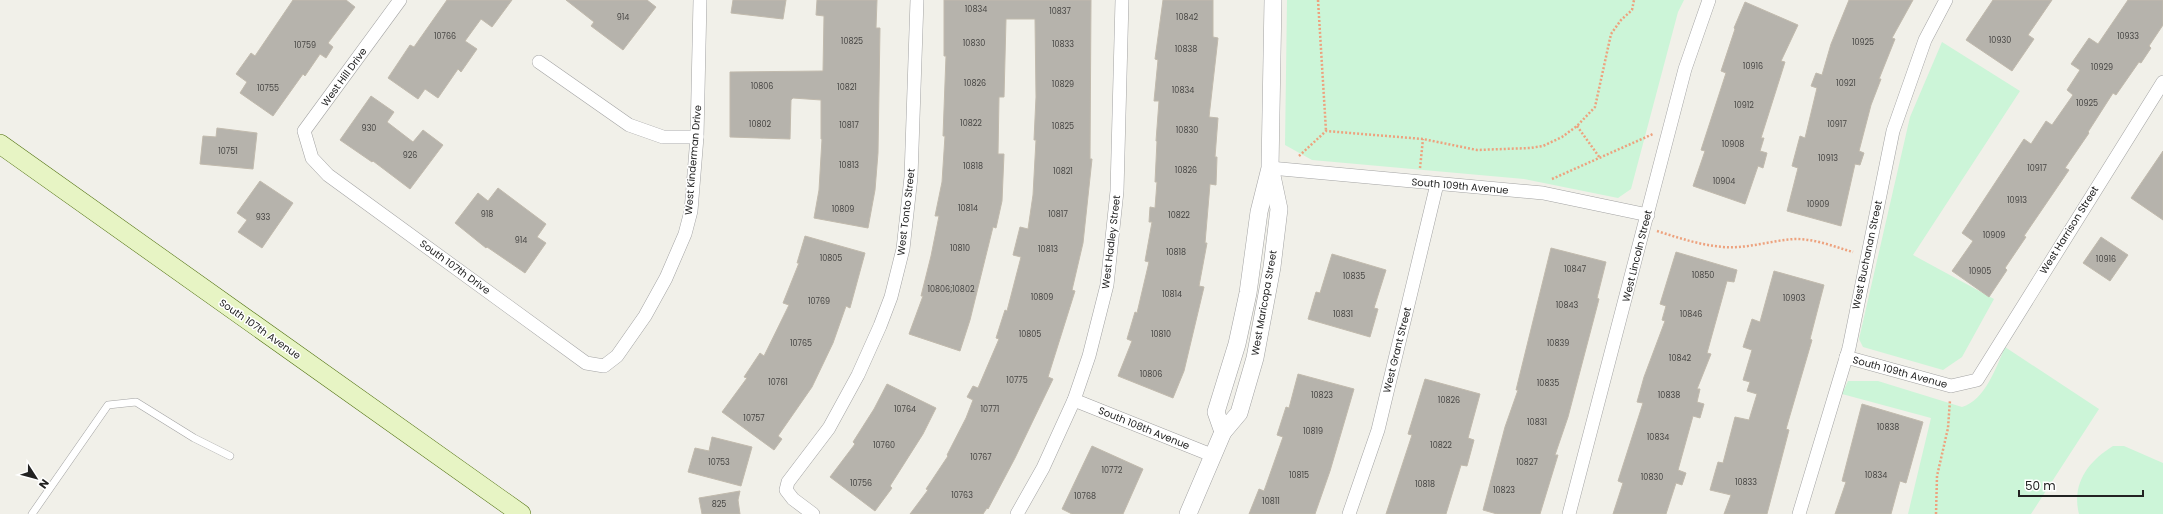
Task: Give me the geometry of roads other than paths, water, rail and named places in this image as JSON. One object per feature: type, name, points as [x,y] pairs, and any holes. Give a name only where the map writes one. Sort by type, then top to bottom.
[{"type":"main road","name":"South 107th Avenue","points":[[0,144],[521,514]]},
{"type":"street","name":"West Hill Drive","points":[[312,158],[304,131],[400,0]]},
{"type":"street","name":"West Kinderman Drive","points":[[604,366],[617,356],[645,316],[666,278],[680,246],[691,211],[697,137],[700,0]]},
{"type":"street","name":"West Tonto Street","points":[[813,514],[792,499],[786,490],[788,482],[828,428],[858,375],[880,326],[891,296],[903,249],[911,177],[917,0]]},
{"type":"street","name":"West Hadley Street","points":[[1017,514],[1043,468],[1074,400],[1088,356],[1107,285],[1117,191],[1122,0]]},
{"type":"street","name":"West Maricopa Street","points":[[1188,514],[1223,432],[1216,412],[1237,344],[1248,293],[1258,212],[1277,169],[1273,0]]},
{"type":"street","name":"West Lincoln Street","points":[[1569,514],[1685,69],[1710,0]]},
{"type":"street","name":"West Buchanan Street","points":[[1799,514],[1846,357],[1893,131],[1924,40],[1946,0]]},
{"type":"street","points":[[539,62],[629,126],[664,137],[697,137]]},
{"type":"street","name":"West Harrison Street","points":[[1977,380],[2163,82]]},
{"type":"street","name":"South 107th Drive","points":[[312,158],[328,175],[586,363],[604,366]]},
{"type":"street","name":"South 109th Avenue","points":[[1277,169],[1543,193],[1646,221]]},
{"type":"street","name":"West Grant Street","points":[[1349,514],[1378,430],[1437,184]]},
{"type":"street","name":"South 109th Avenue","points":[[1846,357],[1951,386],[1977,380]]},
{"type":"street","name":"South 108th Avenue","points":[[1074,400],[1214,456]]},
{"type":"lane","points":[[32,514],[108,405],[136,402],[194,438],[230,456]]}]
